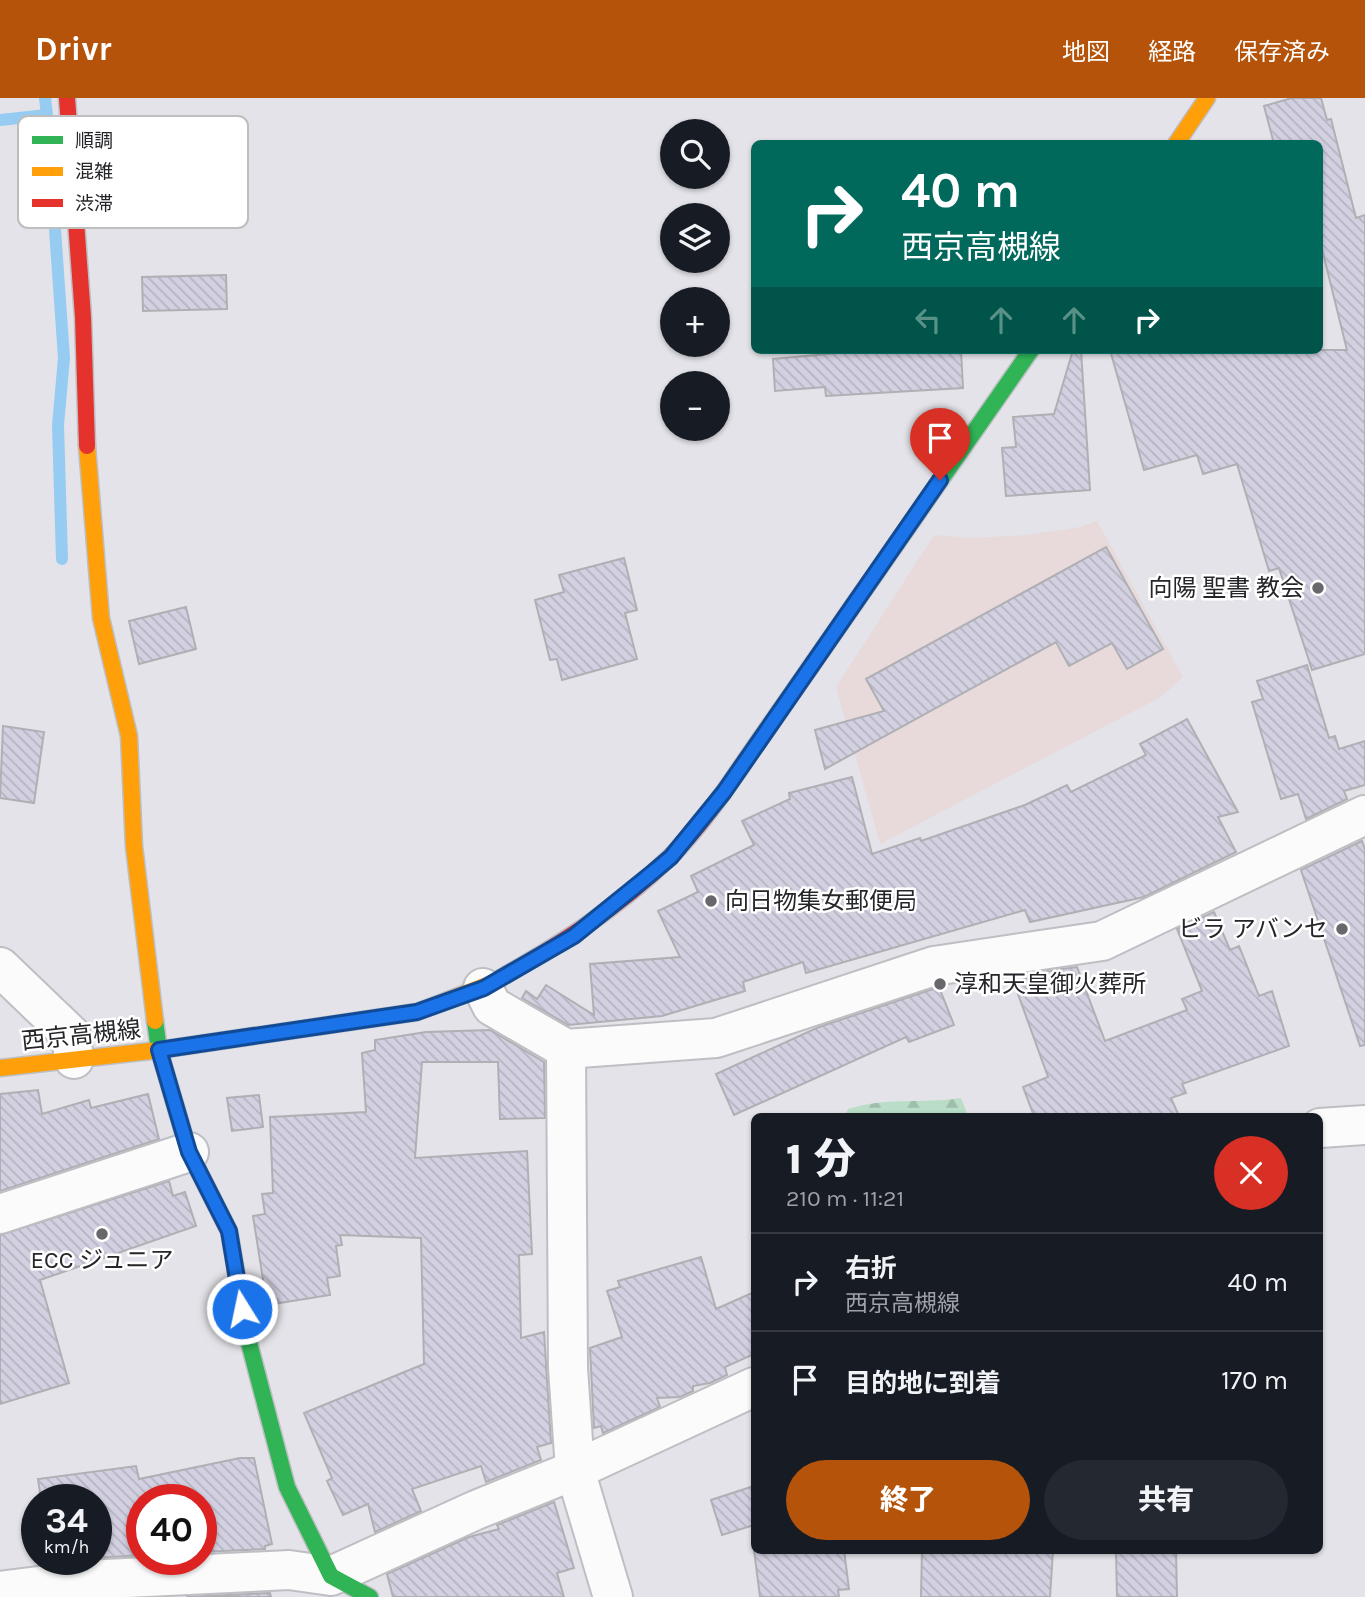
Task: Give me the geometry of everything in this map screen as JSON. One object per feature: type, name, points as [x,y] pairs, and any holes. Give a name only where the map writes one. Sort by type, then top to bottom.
[{"type":"street","points":[[67,98],[68,116]]},
{"type":"street","points":[[1178,140],[1207,98]]},
{"type":"street","points":[[76,228],[83,317],[89,497],[102,618],[129,736],[134,846],[159,1050],[189,1152],[229,1231],[247,1335],[287,1487],[331,1576]]},
{"type":"street","name":"西京高槻線","points":[[0,1068],[159,1050],[417,1012],[484,988],[574,936],[671,857],[724,792],[1028,354]]},
{"type":"street","points":[[484,988],[492,1006],[566,1049],[716,1038],[934,967],[1102,940],[1365,815]]},
{"type":"street","points":[[0,967],[71,1035],[74,1059]]},
{"type":"street","points":[[566,1049],[568,1368],[575,1470],[613,1597]]},
{"type":"street","points":[[1323,1128],[1365,1125]]},
{"type":"street","points":[[0,1214],[189,1152]]},
{"type":"street","points":[[331,1576],[475,1510],[575,1470],[751,1388]]},
{"type":"street","points":[[0,1591],[86,1580],[289,1570],[331,1576],[370,1597]]},
{"type":"shaded area","points":[[1097,521],[1183,677],[1161,697],[880,844],[836,687],[934,535],[972,538],[1026,535],[1081,527]]},
{"type":"green space","points":[[961,1098],[967,1113],[846,1113],[848,1109],[876,1103]]},
{"type":"building","points":[[1292,98],[1321,98],[1327,120],[1331,119],[1356,218],[1365,215],[1365,654],[1312,670],[1279,568],[1269,571],[1237,464],[1203,474],[1197,455],[1144,470],[1111,354],[1323,354],[1323,350],[1347,350],[1323,253],[1323,140],[1273,140],[1264,106]]},
{"type":"building","points":[[226,275],[227,309],[143,311],[142,277]]},
{"type":"building","points":[[827,354],[961,354],[963,388],[826,396],[825,387],[775,391],[773,359]]},
{"type":"building","points":[[1072,354],[1081,354],[1090,490],[1006,496],[1002,448],[1016,447],[1013,417],[1054,414]]},
{"type":"building","points":[[1106,547],[1163,649],[1127,669],[1112,643],[1069,666],[1056,642],[825,769],[815,730],[884,711],[866,679]]},
{"type":"building","points":[[624,558],[637,610],[625,613],[637,659],[562,680],[557,659],[550,660],[535,600],[564,592],[559,575]]},
{"type":"building","points":[[186,607],[196,649],[139,664],[129,621]]},
{"type":"building","points":[[1307,665],[1329,738],[1335,736],[1339,749],[1365,741],[1365,785],[1344,791],[1347,799],[1306,819],[1298,794],[1281,799],[1252,702],[1263,699],[1257,681]]},
{"type":"building","points":[[1187,719],[1238,812],[1218,817],[1236,852],[1144,897],[1030,922],[1025,910],[806,973],[803,962],[743,982],[745,991],[662,1016],[568,1025],[522,998],[526,991],[537,999],[546,985],[594,1015],[590,964],[680,957],[658,911],[698,892],[691,876],[754,845],[742,821],[790,799],[789,793],[852,777],[872,854],[920,838],[921,841],[1025,805],[1067,785],[1071,792],[1146,755],[1140,744]]},
{"type":"building","points":[[3,726],[44,732],[34,803],[0,798]]},
{"type":"building","name":"ビラ アバンセ","points":[[1362,841],[1365,850],[1365,1045],[1360,1046],[1301,870]]},
{"type":"building","points":[[1214,912],[1230,950],[1239,946],[1259,996],[1272,991],[1289,1046],[1182,1084],[1186,1093],[1171,1098],[1178,1113],[1033,1113],[1023,1087],[1048,1077],[1014,983],[1047,971],[1077,967],[1105,1041],[1187,1010],[1182,999],[1202,991],[1177,929]]},
{"type":"building","points":[[939,987],[954,1025],[909,1042],[906,1037],[734,1115],[716,1074],[819,1027]]},
{"type":"building","points":[[490,1030],[544,1062],[545,1118],[500,1119],[498,1062],[422,1062],[415,1158],[527,1151],[532,1254],[519,1255],[521,1338],[544,1332],[551,1443],[537,1447],[541,1460],[486,1482],[481,1466],[412,1489],[421,1511],[375,1532],[368,1504],[343,1515],[327,1481],[332,1478],[304,1413],[424,1364],[421,1238],[340,1235],[342,1245],[336,1246],[340,1276],[327,1278],[330,1295],[267,1305],[253,1216],[265,1214],[262,1194],[273,1193],[270,1117],[366,1112],[362,1053],[375,1050],[375,1040],[426,1032]]},
{"type":"building","points":[[38,1090],[42,1114],[89,1100],[91,1108],[148,1094],[159,1139],[0,1191],[0,1094]]},
{"type":"building","points":[[259,1095],[263,1127],[232,1131],[227,1098]]},
{"type":"building","points":[[169,1181],[173,1196],[185,1192],[196,1226],[40,1280],[69,1383],[0,1404],[0,1235]]},
{"type":"building","points":[[701,1257],[716,1309],[751,1293],[751,1355],[725,1367],[727,1375],[710,1383],[693,1386],[693,1391],[680,1397],[657,1398],[660,1407],[603,1433],[601,1426],[594,1428],[590,1348],[622,1337],[607,1291],[620,1287],[618,1281]]},
{"type":"building","points":[[240,1458],[254,1458],[272,1544],[265,1546],[265,1549],[217,1551],[217,1484],[126,1484],[126,1556],[112,1557],[112,1484],[39,1484],[38,1479],[136,1466],[139,1479]]},
{"type":"building","points":[[751,1487],[751,1526],[722,1535],[711,1500]]},
{"type":"building","points":[[554,1502],[574,1568],[557,1573],[564,1597],[393,1597],[387,1574],[469,1537],[499,1529],[497,1525]]},
{"type":"building","points":[[755,1554],[845,1554],[849,1589],[838,1590],[839,1597],[760,1597]]},
{"type":"building","points":[[922,1554],[1053,1554],[1050,1597],[921,1597]]},
{"type":"building","points":[[1116,1554],[1176,1554],[1177,1597],[1117,1597]]},
{"type":"building","points":[[270,1593],[271,1597],[186,1597]]},
{"type":"waterway","points":[[38,116],[47,115],[45,98]]},
{"type":"waterway","points":[[0,120],[18,118]]},
{"type":"waterway","points":[[55,228],[64,358],[58,425],[62,559]]},
{"type":"traffic: fast","points":[[761,738],[1028,354]]},
{"type":"traffic: fast","points":[[155,1021],[159,1050],[189,1152],[229,1231],[247,1335],[287,1487],[331,1576],[370,1597]]},
{"type":"traffic: slow","points":[[1179,140],[1207,98]]},
{"type":"traffic: slow","points":[[87,446],[101,618],[129,736],[134,846],[155,1021]]},
{"type":"traffic: slow","points":[[0,1068],[159,1050],[417,1012],[492,983]]},
{"type":"traffic: jam","points":[[67,98],[68,116]]},
{"type":"traffic: jam","points":[[76,228],[83,317],[87,446]]},
{"type":"traffic: jam","points":[[492,983],[585,926],[650,876],[695,830],[761,738]]},
{"type":"place","name":"向陽 聖書 教会","points":[[1318,588]]},
{"type":"place","name":"向日物集女郵便局","points":[[711,901]]},
{"type":"place","name":"ビラ アバンセ","points":[[1342,929]]},
{"type":"place","name":"淳和天皇御火葬所","points":[[940,984]]},
{"type":"place","name":"ECC ジュニア","points":[[102,1234]]},
{"type":"route","points":[[242,1309],[229,1231],[189,1152],[159,1050],[417,1012],[484,988],[574,936],[671,857],[724,792],[940,480]]}]
